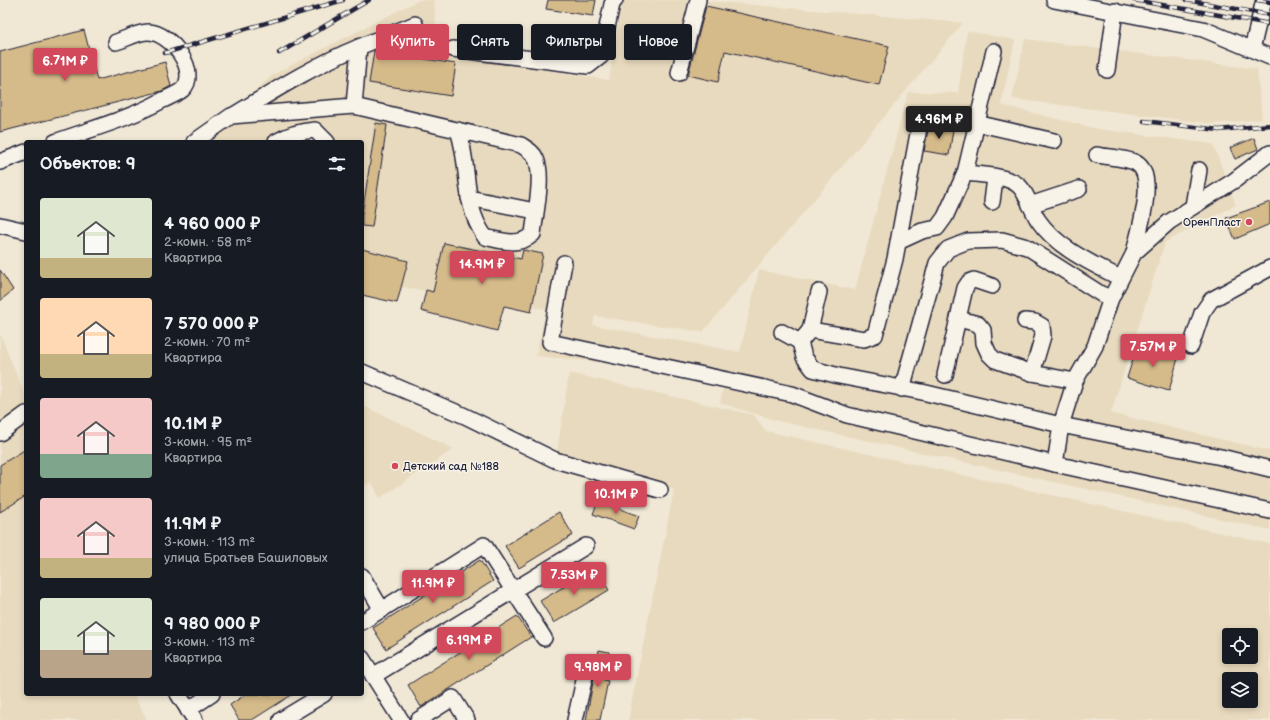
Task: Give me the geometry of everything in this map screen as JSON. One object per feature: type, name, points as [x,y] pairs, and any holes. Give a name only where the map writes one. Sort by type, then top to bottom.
[{"type":"street","points":[[453,49],[588,66],[600,56],[612,4],[615,0]]},
{"type":"street","points":[[679,73],[698,0]]},
{"type":"street","points":[[1054,0],[1203,29],[1270,57]]},
{"type":"street","points":[[1252,49],[1264,0]]},
{"type":"street","points":[[1107,70],[1115,11]]},
{"type":"street","points":[[61,140],[144,111],[183,90],[188,78],[185,61],[178,49],[164,37],[149,32],[116,42]]},
{"type":"street","points":[[197,140],[231,116],[294,78],[330,59],[376,40]]},
{"type":"street","points":[[354,106],[359,47]]},
{"type":"street","points":[[898,242],[922,231],[937,228],[946,217],[965,173],[994,51]]},
{"type":"street","points":[[231,116],[354,106],[521,144],[531,151],[537,160],[539,172],[532,234],[526,240],[512,243],[485,237],[476,225],[469,198],[462,140],[458,130]]},
{"type":"street","points":[[810,330],[864,339],[875,335],[898,242],[921,117]]},
{"type":"street","points":[[976,124],[1054,141]]},
{"type":"street","points":[[279,140],[286,135],[301,130],[315,130],[324,140]]},
{"type":"street","points":[[0,162],[24,153]]},
{"type":"street","points":[[1134,253],[1169,222],[1235,180],[1270,153]]},
{"type":"street","points":[[1055,464],[1061,425],[1075,381],[1095,346],[1111,298],[1134,253],[1148,185],[1144,171],[1136,162],[1096,155]]},
{"type":"street","points":[[1194,206],[1200,170]]},
{"type":"street","points":[[965,173],[1009,179],[1020,186],[1038,220],[1051,236],[1078,256],[1120,278]]},
{"type":"street","points":[[992,202],[995,178]]},
{"type":"street","points":[[1030,206],[1079,189]]},
{"type":"street","points":[[469,198],[535,211]]},
{"type":"street","points":[[0,225],[24,231]]},
{"type":"street","points":[[902,389],[937,263],[948,248],[968,241],[1002,240],[1027,247],[1101,294],[1111,298]]},
{"type":"street","points":[[564,263],[550,342],[792,394],[847,415],[1055,464],[1270,511]]},
{"type":"street","points":[[1191,346],[1202,313],[1211,300],[1270,268]]},
{"type":"street","points":[[945,375],[965,288],[969,282],[974,280],[992,286]]},
{"type":"street","points":[[800,342],[810,330],[819,292]]},
{"type":"street","points":[[959,319],[978,324],[983,330],[984,343],[989,354],[995,360],[1032,372],[1075,381]]},
{"type":"street","points":[[1026,321],[1035,322],[1042,326],[1043,336],[1032,372]]},
{"type":"street","points":[[782,332],[800,342],[804,357],[813,370],[1061,425],[1221,457],[1270,469]]},
{"type":"street","points":[[364,373],[465,416],[555,460],[660,490]]},
{"type":"street","points":[[0,433],[24,415]]},
{"type":"street","points":[[364,621],[484,545],[544,638]]},
{"type":"street","points":[[401,720],[366,668],[513,590],[586,546]]},
{"type":"street","points":[[364,579],[382,610]]},
{"type":"street","points":[[574,720],[588,663]]},
{"type":"street","points":[[179,696],[191,715],[210,696]]},
{"type":"street","points":[[281,720],[321,696]]},
{"type":"street","points":[[418,720],[453,698],[467,720]]},
{"type":"shaded area","points":[[419,0],[434,0],[436,24],[376,24],[376,60],[449,60],[449,55],[457,56],[457,60],[482,60],[609,80],[612,60],[616,60],[616,37],[622,0],[696,0],[963,23],[703,332],[595,316],[593,325],[740,352],[759,270],[855,290],[908,92],[958,93],[967,31],[1015,40],[1001,105],[1098,129],[1213,144],[1236,205],[1165,242],[1111,413],[1270,451],[1270,530],[778,421],[720,403],[724,383],[638,366],[536,356],[546,309],[364,281],[364,140],[198,140],[274,74]]},
{"type":"shaded area","points":[[1025,39],[1257,69],[1262,119],[1215,124],[1012,99]]},
{"type":"shaded area","points":[[0,334],[24,393],[24,696],[134,696],[147,720],[0,720]]},
{"type":"shaded area","points":[[569,373],[754,415],[766,431],[1270,544],[1270,720],[628,720],[674,490],[557,452]]},
{"type":"shaded area","name":"Детский сад №188","points":[[364,406],[454,449],[380,498],[371,482],[364,486]]},
{"type":"building","points":[[548,0],[596,0],[593,16],[546,9]]},
{"type":"building","points":[[706,6],[889,46],[879,85],[725,51],[718,82],[688,75]]},
{"type":"building","points":[[84,30],[97,80],[165,62],[171,86],[162,91],[0,132],[0,52]]},
{"type":"building","points":[[374,51],[376,51],[376,60],[431,60],[456,64],[451,96],[369,83]]},
{"type":"building","points":[[376,123],[387,125],[372,227],[364,226],[364,202]]},
{"type":"building","points":[[929,125],[953,130],[949,155],[924,151]]},
{"type":"building","points":[[1254,138],[1258,149],[1235,159],[1230,148]]},
{"type":"building","name":"ОренПласт","points":[[1270,202],[1270,224],[1235,239],[1226,218]]},
{"type":"building","points":[[444,243],[521,259],[523,250],[543,254],[531,312],[504,306],[497,331],[421,311],[426,290],[433,292]]},
{"type":"building","points":[[364,250],[408,261],[397,303],[364,295]]},
{"type":"building","points":[[0,270],[13,290],[0,301]]},
{"type":"building","points":[[1137,346],[1178,358],[1169,391],[1127,378]]},
{"type":"building","points":[[24,450],[24,497],[0,512],[0,465]]},
{"type":"building","points":[[598,501],[639,516],[634,529],[593,514]]},
{"type":"building","points":[[559,512],[573,535],[519,568],[505,546]]},
{"type":"building","points":[[480,560],[493,581],[386,649],[373,628]]},
{"type":"building","points":[[595,568],[609,590],[554,623],[540,601]]},
{"type":"building","points":[[517,616],[531,637],[421,707],[408,685]]},
{"type":"building","points":[[599,650],[609,652],[604,680],[608,681],[600,720],[586,720]]},
{"type":"building","points":[[243,696],[290,696],[252,720],[239,720],[230,705]]},
{"type":"railway","points":[[165,53],[343,0]]},
{"type":"railway","points":[[279,53],[369,0]]},
{"type":"railway","points":[[1134,0],[1270,24]]},
{"type":"railway","points":[[1186,0],[1270,15]]},
{"type":"railway","points":[[1257,0],[1270,2]]},
{"type":"railway","points":[[1144,121],[1219,130],[1270,125]]},
{"type":"place","name":"ОренПласт","points":[[1249,222]]},
{"type":"place","name":"Детский сад №188","points":[[395,466]]}]
